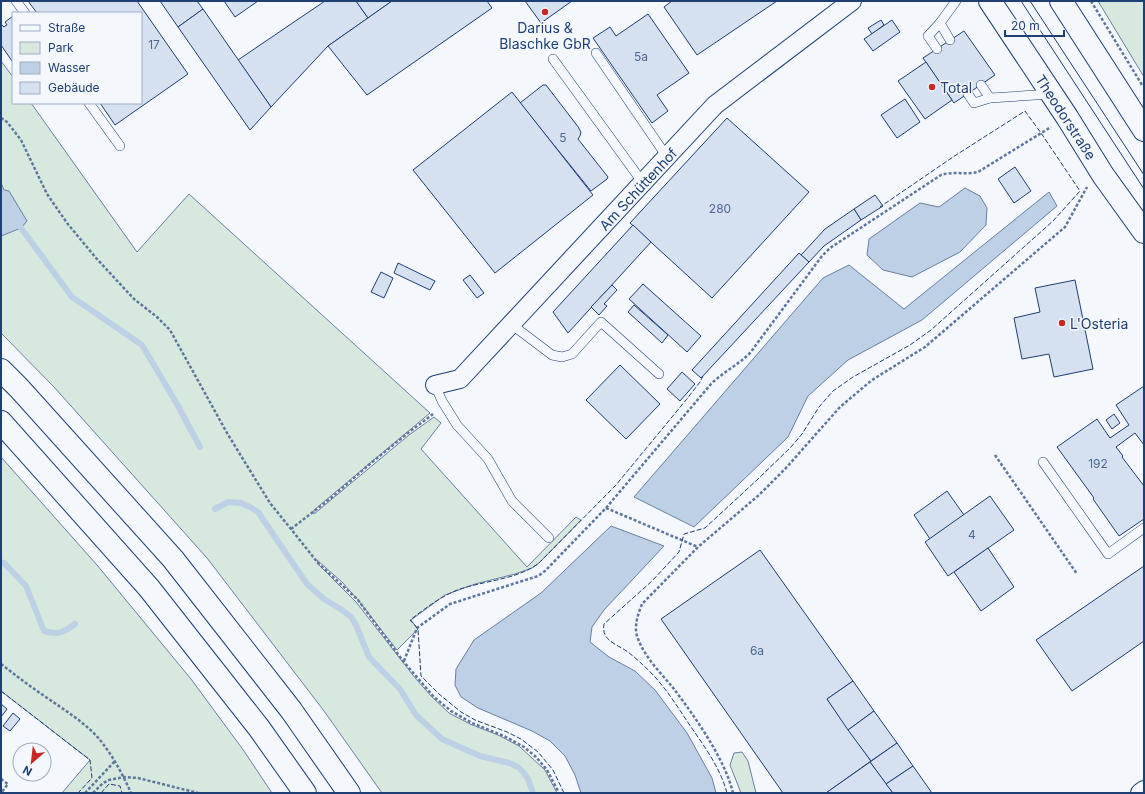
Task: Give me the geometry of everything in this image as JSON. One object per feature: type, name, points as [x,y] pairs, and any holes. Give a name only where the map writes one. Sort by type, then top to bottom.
[{"type":"main road","name":"Theodorstraße","points":[[990,1],[1052,94],[1103,175],[1144,232]]},
{"type":"main road","points":[[1061,1],[1144,130]]},
{"type":"main road","points":[[1,370],[172,559],[290,710],[349,793]]},
{"type":"main road","points":[[1,422],[149,588],[259,728],[305,793]]},
{"type":"street","name":"Am Schüttenhof","points":[[435,385],[460,379],[715,106],[852,1]]},
{"type":"street","points":[[1140,793],[1144,790]]},
{"type":"lane","points":[[16,1],[24,12]]},
{"type":"lane","points":[[937,49],[928,36],[940,23],[956,1]]},
{"type":"lane","points":[[940,23],[950,40]]},
{"type":"lane","points":[[596,53],[667,157]]},
{"type":"lane","points":[[553,59],[643,183]]},
{"type":"lane","points":[[981,85],[990,98]]},
{"type":"lane","points":[[968,94],[974,103],[990,98],[1052,94]]},
{"type":"lane","points":[[90,104],[120,146]]},
{"type":"lane","points":[[511,324],[552,355],[562,357],[572,354],[601,322],[659,374]]},
{"type":"lane","points":[[435,385],[442,401],[457,425],[488,459],[512,501],[549,538]]},
{"type":"lane","points":[[1042,462],[1108,554],[1144,528]]},
{"type":"path","points":[[1091,1],[1144,88]]},
{"type":"path","points":[[1,118],[7,122],[21,140],[47,194],[67,223],[96,258],[134,299],[157,317],[170,330],[226,433],[270,503],[318,563],[358,600],[403,661],[434,697],[451,711],[472,723],[504,736],[524,747],[536,757],[547,770],[559,793]]},
{"type":"path","points":[[403,661],[417,628],[450,604],[538,576],[545,571],[606,508],[718,376],[750,353],[822,256],[830,248],[941,175],[946,173],[971,174],[978,172],[1042,133]]},
{"type":"path","points":[[733,793],[721,760],[701,727],[646,654],[637,636],[636,626],[638,614],[642,604],[698,547],[759,495],[786,468],[840,406],[872,380],[925,347],[1065,227],[1086,188],[1103,175]]},
{"type":"path","points":[[291,529],[433,414],[435,385]]},
{"type":"path","points":[[995,455],[1077,574]]},
{"type":"path","points":[[606,508],[698,547]]},
{"type":"path","points":[[1,664],[76,718],[91,731],[100,740],[115,761],[131,793]]},
{"type":"path","points":[[85,793],[115,761]]},
{"type":"path","points":[[93,793],[103,783],[109,780],[124,777],[138,778],[198,793]]},
{"type":"path","points":[[1,779],[8,784],[1,793]]},
{"type":"green space","points":[[1098,1],[1144,1],[1144,77]]},
{"type":"green space","points":[[1,61],[12,76],[12,104],[32,104],[137,252],[189,194],[430,413],[314,510],[314,514],[409,435],[434,417],[441,423],[421,449],[527,567],[576,517],[581,520],[539,563],[532,568],[475,584],[445,595],[411,620],[418,629],[397,650],[342,582],[317,560],[318,564],[356,602],[416,679],[432,697],[449,713],[519,746],[545,770],[557,793],[382,793],[324,711],[207,558],[54,387],[1,333]]},
{"type":"green space","points":[[1,457],[97,565],[191,679],[244,751],[272,793],[62,793],[90,760],[1,691]]},
{"type":"green space","points":[[742,752],[748,761],[756,793],[741,793],[730,765],[734,753]]},
{"type":"water","points":[[1,183],[4,190],[9,191],[27,221],[21,228],[1,236]]},
{"type":"water","points":[[965,188],[980,196],[987,208],[986,225],[960,252],[912,277],[883,270],[867,255],[869,239],[920,203],[939,207]]},
{"type":"water","points":[[1049,192],[1057,206],[922,320],[848,360],[808,396],[788,437],[694,527],[634,497],[823,278],[849,265],[904,309]]},
{"type":"water","points":[[611,526],[664,546],[604,610],[592,627],[590,642],[609,657],[635,671],[655,690],[687,733],[712,778],[716,793],[581,793],[575,775],[565,756],[550,741],[532,731],[478,708],[461,697],[455,685],[456,669],[474,640],[541,593]]},
{"type":"building","points":[[28,1],[137,1],[188,74],[115,125],[101,104],[142,104],[142,12],[36,12]]},
{"type":"building","points":[[160,1],[197,1],[203,9],[178,27]]},
{"type":"building","points":[[224,1],[258,1],[235,17]]},
{"type":"building","points":[[325,1],[356,1],[368,18],[328,46],[271,107],[238,60]]},
{"type":"building","points":[[356,1],[392,1],[368,18]]},
{"type":"building","points":[[392,1],[487,1],[492,8],[367,95],[328,46]]},
{"type":"building","name":"Darius & Blaschke GbR","points":[[525,1],[572,1],[541,23]]},
{"type":"building","points":[[672,1],[777,1],[697,55],[664,7]]},
{"type":"building","points":[[203,9],[271,107],[250,130],[178,27]]},
{"type":"building","points":[[648,14],[689,73],[657,95],[668,111],[652,123],[593,38],[610,27],[616,36]]},
{"type":"building","points":[[12,17],[12,61],[1,45],[1,24],[4,27],[7,25],[5,22]]},
{"type":"building","points":[[881,20],[884,25],[872,34],[868,28]]},
{"type":"building","points":[[892,20],[900,32],[873,51],[864,39]]},
{"type":"building","points":[[964,31],[995,75],[954,103],[923,58]]},
{"type":"building","points":[[926,62],[952,100],[925,119],[898,81]]},
{"type":"building","points":[[543,85],[546,85],[579,128],[581,132],[578,139],[608,177],[591,191],[520,103]]},
{"type":"building","points":[[512,92],[593,195],[495,273],[413,170]]},
{"type":"building","points":[[905,99],[920,122],[897,138],[881,115]]},
{"type":"building","points":[[727,118],[809,192],[712,298],[630,223]]},
{"type":"building","points":[[1015,167],[1031,191],[1014,203],[998,179]]},
{"type":"building","points":[[875,195],[883,206],[861,220],[854,209]]},
{"type":"building","points":[[854,209],[861,220],[824,246],[809,262],[801,255],[825,229]]},
{"type":"building","points":[[633,225],[651,242],[568,333],[553,312]]},
{"type":"building","points":[[799,253],[809,262],[701,378],[692,370]]},
{"type":"building","points":[[398,263],[435,281],[430,290],[394,273]]},
{"type":"building","points":[[381,272],[393,278],[384,298],[371,292]]},
{"type":"building","points":[[470,275],[484,293],[477,298],[463,280]]},
{"type":"building","points":[[1075,280],[1093,369],[1054,377],[1049,354],[1022,359],[1014,318],[1040,312],[1035,288]]},
{"type":"building","points":[[643,284],[701,336],[687,352],[629,299]]},
{"type":"building","points":[[612,285],[617,290],[604,304],[607,306],[599,315],[591,307]]},
{"type":"building","points":[[634,305],[668,335],[662,343],[628,312]]},
{"type":"building","points":[[620,365],[660,404],[626,439],[586,400]]},
{"type":"building","points":[[682,372],[695,384],[680,401],[667,389]]},
{"type":"building","points":[[1144,386],[1144,445],[1135,433],[1116,447],[1144,486],[1144,519],[1119,536],[1093,499],[1094,498],[1057,447],[1097,419],[1110,438],[1129,425],[1116,405]]},
{"type":"building","points":[[1114,414],[1120,423],[1112,429],[1106,420]]},
{"type":"building","points":[[947,491],[964,515],[930,539],[914,515]]},
{"type":"building","points":[[990,496],[1014,530],[948,576],[925,542]]},
{"type":"building","points":[[988,548],[1014,587],[981,611],[954,572]]},
{"type":"building","points":[[760,550],[853,681],[827,699],[871,761],[826,793],[783,793],[661,619]]},
{"type":"building","points":[[1144,566],[1144,641],[1072,691],[1036,640]]},
{"type":"building","points":[[853,681],[874,711],[848,730],[827,699]]},
{"type":"building","points":[[1,704],[7,709],[1,717]]},
{"type":"building","points":[[874,711],[897,743],[871,761],[848,730]]},
{"type":"building","points":[[13,713],[20,719],[10,731],[3,726]]},
{"type":"building","points":[[897,743],[913,766],[886,784],[870,762]]},
{"type":"building","points":[[870,762],[893,793],[826,793]]},
{"type":"building","points":[[913,766],[932,793],[893,793],[886,784]]},
{"type":"waterway","points":[[21,228],[72,297],[142,345],[177,404],[200,447]]},
{"type":"waterway","points":[[215,509],[228,502],[241,503],[258,512],[307,584],[324,599],[351,617],[356,625],[369,657],[400,689],[416,715],[442,739],[480,756],[509,763],[518,767],[528,779],[533,793]]},
{"type":"waterway","points":[[1,562],[4,563],[26,586],[44,631],[57,633],[75,624]]},
{"type":"tram line","points":[[1021,1],[1144,189]]},
{"type":"tram line","points":[[1030,1],[1144,175]]},
{"type":"fence","points":[[727,793],[724,783],[711,757],[668,693],[651,672],[640,662],[607,638],[604,630],[604,624],[652,581],[679,552],[684,534],[705,528],[791,447],[802,434],[819,407],[833,391],[853,377],[910,345],[931,330],[1053,221],[1080,191],[1025,111],[953,157],[880,207]]},
{"type":"fence","points":[[564,793],[553,770],[538,752],[521,739],[475,720],[461,712],[439,694],[421,676],[418,629],[410,620],[446,595],[469,586],[522,573],[539,563],[616,485],[686,400],[703,376]]},
{"type":"fence","points":[[1,691],[90,760],[92,778],[78,793]]},
{"type":"fence","points":[[101,793],[109,784],[120,786],[122,793]]},
{"type":"place","name":"Darius & Blaschke GbR","points":[[545,12]]},
{"type":"place","name":"Total","points":[[932,87]]},
{"type":"place","name":"L'Osteria","points":[[1062,323]]}]
